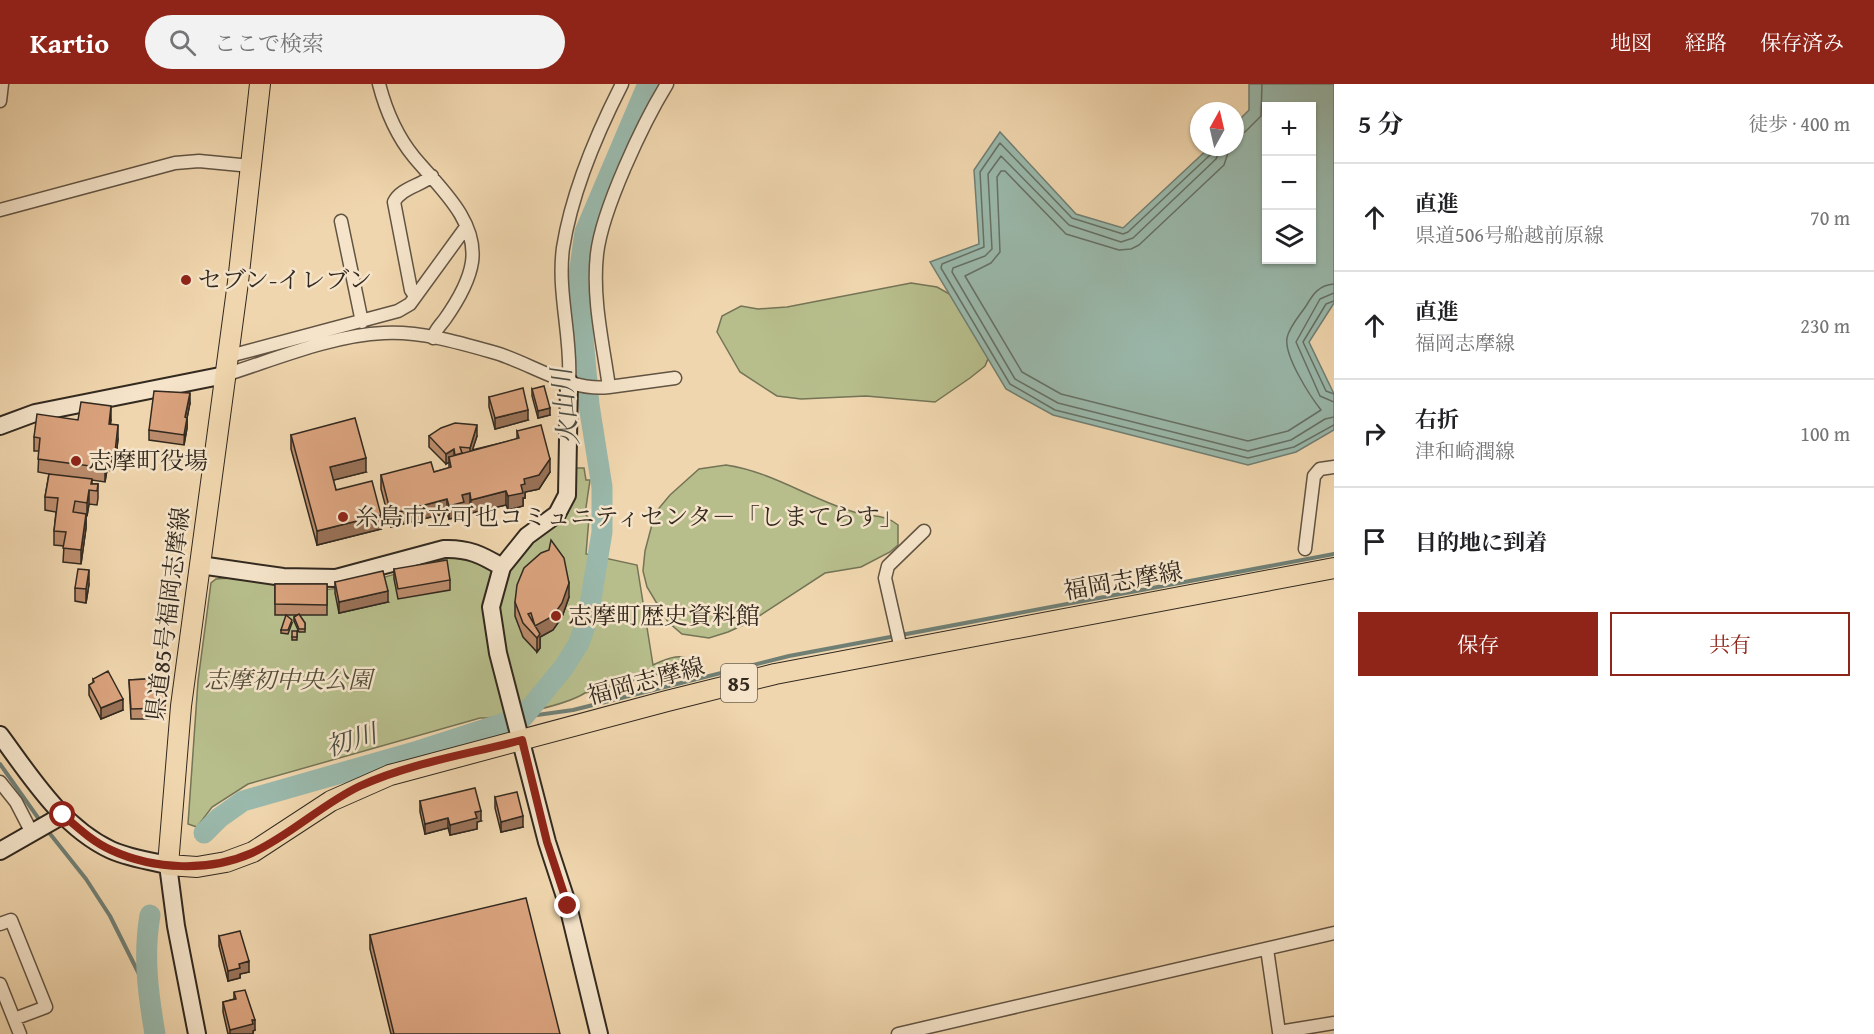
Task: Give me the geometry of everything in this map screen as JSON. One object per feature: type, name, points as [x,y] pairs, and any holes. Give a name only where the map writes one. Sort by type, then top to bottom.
[{"type":"main road","name":"県道85号福岡志摩線","points":[[168,865],[181,706],[261,84]]},
{"type":"main road","name":"福岡志摩線","points":[[168,865],[197,867],[226,862],[260,848],[331,801],[390,775],[524,749],[776,674],[900,646],[1334,568]]},
{"type":"street","points":[[0,101],[2,84]]},
{"type":"street","points":[[378,84],[390,120],[414,157],[443,187],[466,226],[474,248],[470,271],[460,296],[435,331],[434,338]]},
{"type":"street","points":[[599,1034],[568,906],[547,842],[493,630],[492,607],[502,567],[527,536],[557,514],[567,495],[572,382],[564,313],[563,249],[578,190],[592,149],[622,84]]},
{"type":"street","points":[[606,388],[596,288],[597,253],[607,217],[632,153],[667,84]]},
{"type":"street","points":[[0,210],[175,163],[199,161],[251,166]]},
{"type":"street","points":[[415,296],[411,290],[393,202],[398,194],[424,183],[432,176]]},
{"type":"street","points":[[341,221],[362,322]]},
{"type":"street","points":[[228,353],[237,354],[398,311],[410,304],[466,226]]},
{"type":"street","points":[[0,426],[35,413],[225,375],[348,338],[383,333],[434,338],[496,353],[572,382],[606,388],[675,378]]},
{"type":"street","points":[[1305,549],[1314,476],[1320,469],[1334,467]]},
{"type":"street","points":[[900,646],[885,578],[888,566],[924,531]]},
{"type":"street","points":[[200,565],[283,577],[336,578],[444,549],[459,549],[476,552],[502,567]]},
{"type":"street","points":[[0,735],[63,815],[111,850],[137,859],[168,865],[176,926],[197,1034]]},
{"type":"street","points":[[0,782],[16,802],[33,832]]},
{"type":"street","points":[[0,851],[63,815]]},
{"type":"street","points":[[0,924],[11,920],[46,1007],[14,1019]]},
{"type":"street","points":[[898,1034],[1334,933]]},
{"type":"street","points":[[1267,949],[1279,1032],[1334,1023]]},
{"type":"street","points":[[0,984],[20,1034]]},
{"type":"green space","points":[[911,283],[937,287],[953,296],[990,354],[985,366],[935,402],[866,396],[801,399],[777,396],[740,372],[717,332],[722,316],[741,306],[758,309],[787,307]]},
{"type":"green space","points":[[726,465],[760,473],[838,507],[893,521],[898,525],[898,545],[890,552],[861,567],[825,573],[750,622],[728,632],[709,638],[682,634],[668,622],[647,587],[643,571],[645,551],[655,513],[670,495],[699,469]]},
{"type":"green space","name":"志摩初中央公園","points":[[575,468],[584,468],[586,480],[590,480],[585,514],[589,518],[586,554],[637,565],[653,665],[669,658],[681,657],[691,660],[695,665],[585,693],[576,698],[534,710],[480,718],[248,784],[212,807],[197,827],[188,824],[198,681],[211,583],[216,579],[228,578],[300,589],[327,590],[362,583],[452,557],[465,556],[491,566],[541,531]]},
{"type":"water","points":[[1249,84],[1334,84],[1334,303],[1309,342],[1334,394],[1334,430],[1296,452],[1248,465],[1053,415],[1006,389],[930,262],[979,244],[974,170],[1000,132],[1076,214],[1123,228],[1200,156],[1244,156],[1244,115],[1249,110]]},
{"type":"building","points":[[544,386],[550,408],[538,411],[532,389]]},
{"type":"building","points":[[523,388],[528,410],[495,418],[489,397]]},
{"type":"building","points":[[154,391],[190,393],[184,435],[149,430]]},
{"type":"building","points":[[81,402],[111,406],[109,424],[118,425],[115,452],[112,457],[107,456],[105,468],[38,459],[40,438],[34,437],[37,414],[78,420]]},
{"type":"building","points":[[355,418],[366,458],[330,467],[336,490],[372,481],[381,515],[317,531],[291,435]]},
{"type":"building","points":[[455,423],[477,425],[470,448],[460,447],[462,453],[455,455],[454,449],[446,454],[429,436]]},
{"type":"building","points":[[541,425],[550,459],[539,475],[524,479],[525,484],[521,485],[523,493],[508,496],[506,491],[471,500],[470,493],[462,495],[464,502],[449,506],[447,499],[391,514],[381,475],[431,462],[434,472],[451,467],[449,457],[519,438],[517,431]]},
{"type":"building","points":[[49,474],[92,479],[91,484],[98,484],[97,491],[89,490],[87,503],[75,501],[73,512],[86,514],[81,550],[63,548],[66,532],[54,531],[58,498],[45,497]]},
{"type":"building","points":[[551,540],[564,558],[569,583],[562,603],[553,616],[535,626],[540,634],[537,638],[523,623],[515,602],[517,585],[524,568],[541,553],[549,550]]},
{"type":"building","points":[[447,560],[450,580],[398,589],[394,569]]},
{"type":"building","points":[[78,569],[89,570],[86,589],[75,588]]},
{"type":"building","points":[[383,571],[388,591],[339,602],[335,582]]},
{"type":"building","points":[[275,584],[327,584],[327,605],[275,604]]},
{"type":"building","points":[[299,614],[305,623],[305,629],[299,629],[294,617]]},
{"type":"building","points":[[286,615],[292,620],[288,630],[281,630]]},
{"type":"building","points":[[292,631],[297,631],[297,637],[292,637]]},
{"type":"building","points":[[108,671],[123,699],[101,708],[89,685],[94,682],[93,679]]},
{"type":"building","points":[[163,678],[165,703],[162,704],[162,708],[131,709],[129,680]]},
{"type":"building","points":[[475,788],[481,811],[475,812],[477,818],[450,825],[448,818],[425,824],[420,801]]},
{"type":"building","points":[[517,792],[523,816],[501,822],[495,797]]},
{"type":"building","points":[[526,898],[560,1034],[394,1034],[370,935]]},
{"type":"building","points":[[240,931],[249,961],[239,964],[240,968],[228,971],[219,936]]},
{"type":"building","points":[[245,990],[255,1020],[252,1020],[253,1024],[230,1030],[223,1002],[236,999],[234,992]]},
{"type":"waterway","name":"火山川","points":[[204,833],[219,818],[243,801],[418,751],[523,717],[564,667],[579,643],[588,617],[602,532],[602,487],[589,405],[578,282],[585,232],[648,84]]},
{"type":"waterway","points":[[523,717],[573,710],[789,656],[1334,554]]},
{"type":"waterway","points":[[0,764],[41,822]]},
{"type":"waterway","points":[[47,830],[86,879],[110,916],[146,988]]},
{"type":"waterway","name":"初川","points":[[150,915],[147,974],[155,1034]]},
{"type":"place","name":"セブン-イレブン","points":[[186,280]]},
{"type":"place","name":"志摩町役場","points":[[76,461]]},
{"type":"place","name":"糸島市立可也コミュニティセンタ－「しまてらす」","points":[[343,517]]},
{"type":"place","name":"志摩町歴史資料館","points":[[556,616]]},
{"type":"route","points":[[63,815],[87,835],[111,850],[137,859],[168,865],[197,867],[226,862],[253,852],[331,801],[363,785],[390,775],[522,740],[547,842],[568,906]]}]
